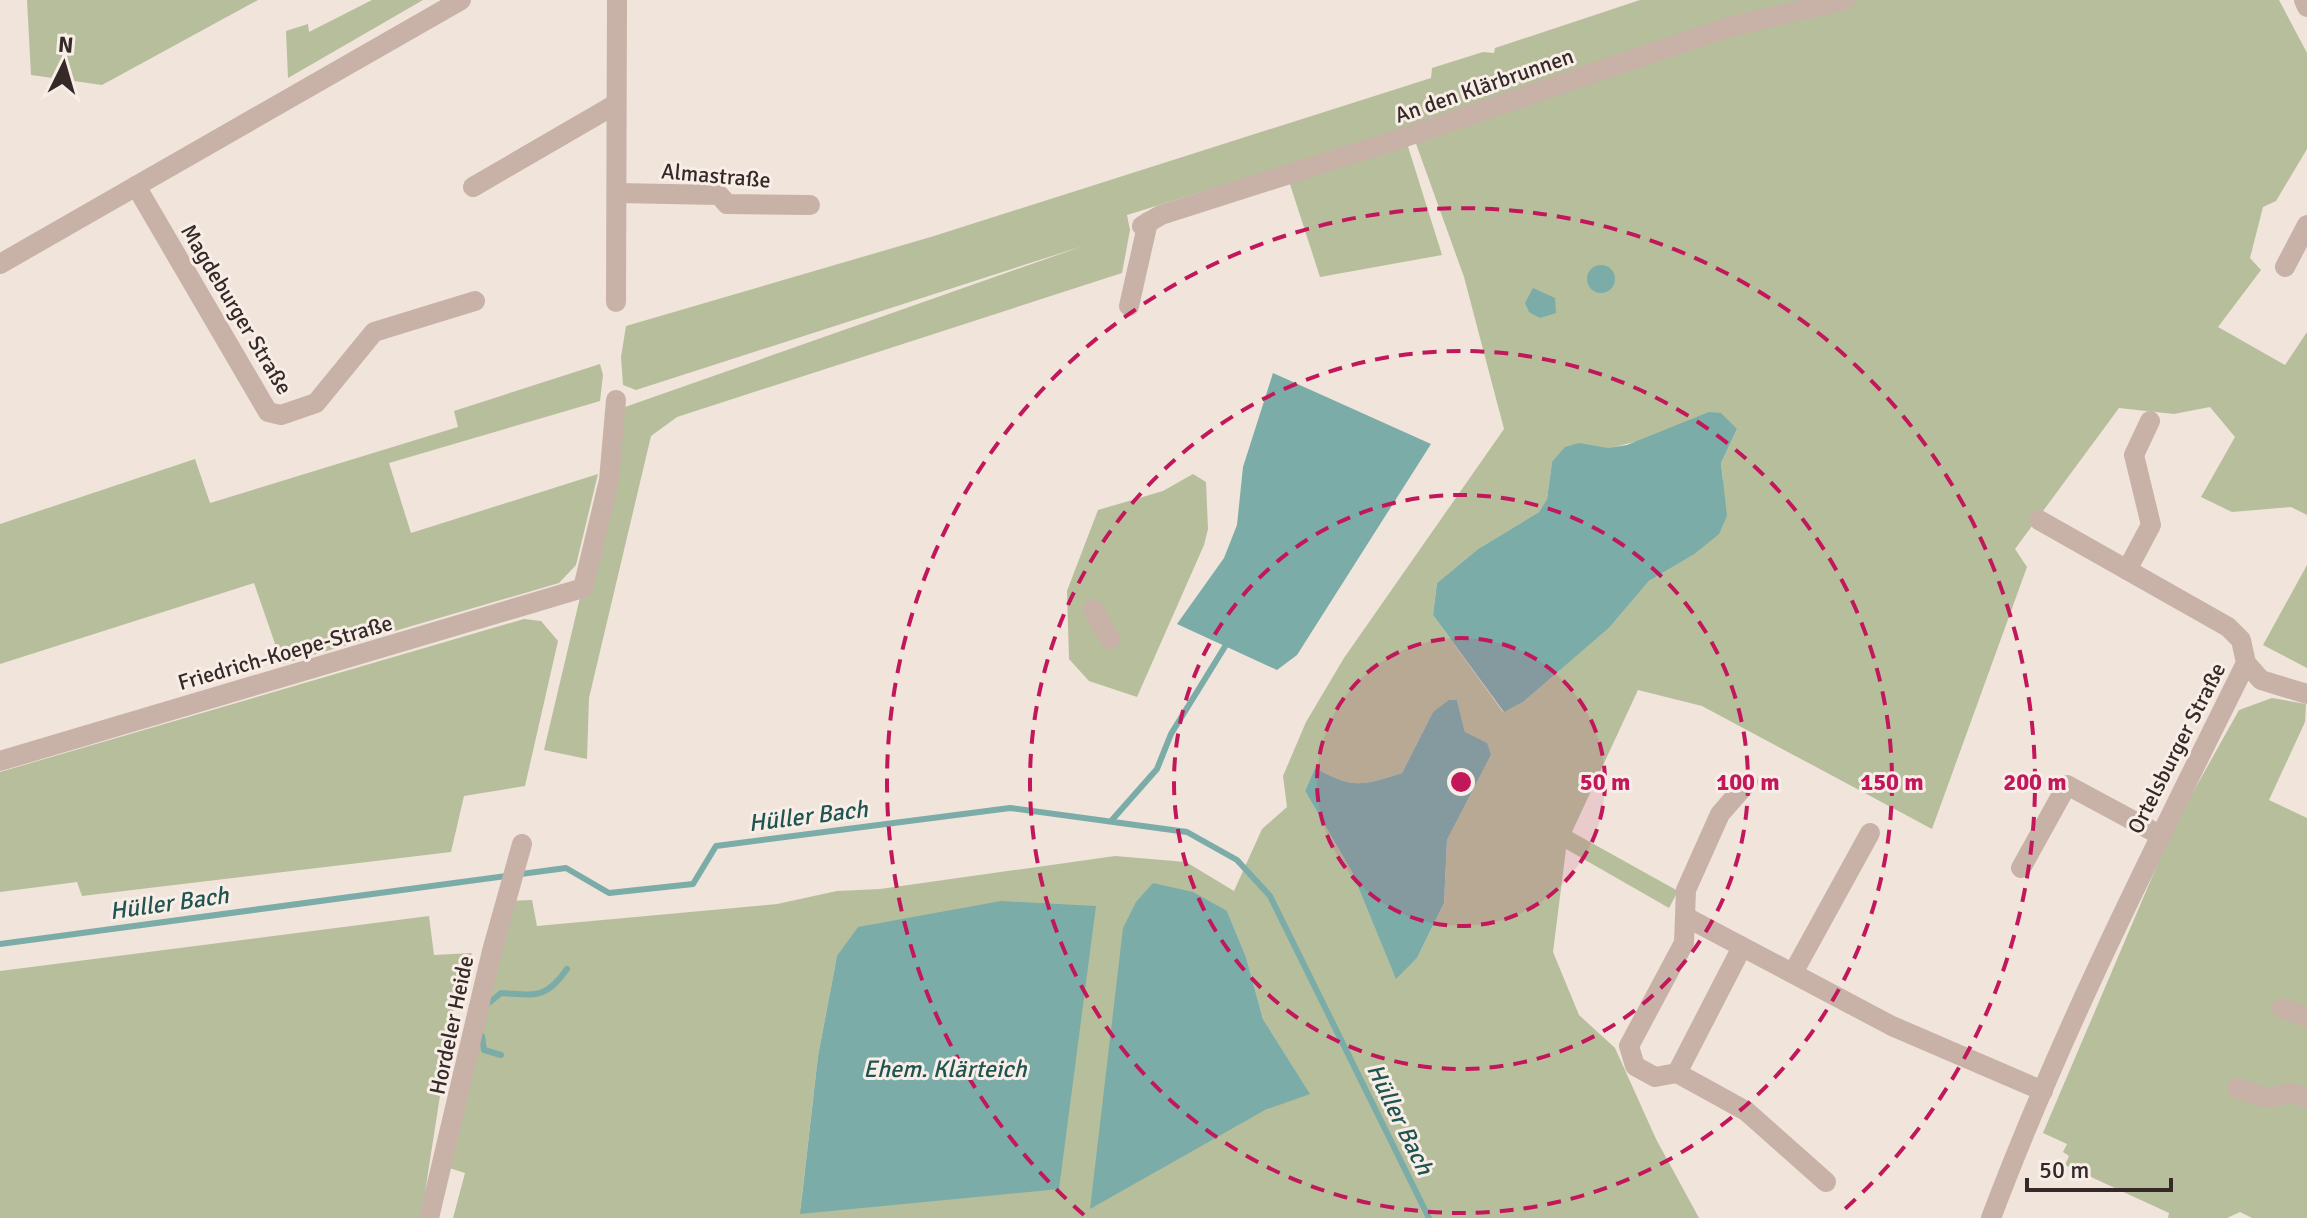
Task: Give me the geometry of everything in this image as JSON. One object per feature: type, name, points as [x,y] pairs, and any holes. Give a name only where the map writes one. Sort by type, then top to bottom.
[{"type":"street","points":[[0,264],[461,0]]},
{"type":"street","points":[[616,302],[617,0]]},
{"type":"street","name":"An den Klärbrunnen","points":[[1129,306],[1145,224],[1161,215],[1729,27],[1845,0]]},
{"type":"street","points":[[2304,0],[2307,7]]},
{"type":"street","points":[[473,187],[616,104]]},
{"type":"street","name":"Magdeburger Straße","points":[[136,186],[268,412],[281,415],[316,403],[374,332],[475,301]]},
{"type":"street","name":"Almastraße","points":[[617,193],[719,195],[727,204],[810,205]]},
{"type":"street","points":[[2285,267],[2307,225]]},
{"type":"street","name":"Friedrich-Koepe-Straße","points":[[0,761],[583,588],[609,480],[616,400]]},
{"type":"street","points":[[2127,570],[2151,525],[2134,455],[2150,421]]},
{"type":"street","name":"Ortelsburger Straße","points":[[1991,1218],[2043,1091],[2158,834],[2246,663],[2241,640],[2228,627],[2039,520]]},
{"type":"street","points":[[1093,609],[1110,639]]},
{"type":"street","points":[[2246,663],[2261,680],[2307,694]]},
{"type":"street","points":[[1748,782],[1720,814],[1686,890],[1684,943],[1629,1046],[1635,1066],[1655,1077],[1677,1073],[1746,1111],[1826,1182]]},
{"type":"street","points":[[2021,868],[2067,785],[2158,834]]},
{"type":"street","points":[[1793,973],[1870,833]]},
{"type":"street","name":"Hordeler Heide","points":[[429,1218],[522,844]]},
{"type":"street","points":[[1686,917],[1892,1026],[2043,1091]]},
{"type":"street","points":[[1677,1073],[1742,947]]},
{"type":"street","points":[[2282,1008],[2307,1017]]},
{"type":"street","points":[[2237,1088],[2266,1098],[2292,1093],[2307,1098]]},
{"type":"green space","points":[[27,0],[258,0],[102,85],[31,75]]},
{"type":"green space","points":[[372,0],[423,0],[288,78],[286,31],[308,24],[309,32]]},
{"type":"green space","points":[[1640,0],[2279,0],[2307,53],[2307,149],[2276,201],[2263,207],[2250,258],[2261,270],[2218,327],[2285,365],[2307,332],[2307,515],[2291,507],[2232,512],[2201,497],[2235,437],[2210,407],[2174,414],[2119,408],[2015,549],[2027,567],[1932,829],[1702,706],[1638,690],[1572,832],[1678,891],[1669,908],[1566,849],[1553,952],[1579,1015],[1615,1048],[1656,1139],[1699,1218],[453,1218],[465,1173],[443,1166],[506,901],[532,900],[537,926],[777,904],[837,891],[880,889],[1115,856],[1186,862],[1234,891],[1262,829],[1287,807],[1283,776],[1306,722],[1344,658],[1504,429],[1464,277],[1410,127],[1127,215],[1130,230],[1122,273],[677,417],[651,436],[589,698],[587,759],[544,750],[625,407],[1083,246],[636,390],[623,385],[621,357],[626,326],[934,236],[1431,78],[1432,68],[1483,52],[1494,53],[1495,48]],"holes":[[[1737,429],[1721,463],[1723,479],[1693,555],[1649,581],[1609,628],[1523,702],[1503,712],[1433,615],[1437,583],[1478,549],[1539,512],[1547,499],[1552,462],[1647,439]],[[1457,700],[1465,732],[1491,755],[1447,840],[1444,903],[1417,958],[1396,978],[1352,872],[1305,791],[1315,768],[1357,783],[1402,773],[1433,712]],[[1227,911],[1246,957],[1263,1019],[1309,1093],[1265,1110]],[[837,956],[800,1213],[818,1056]]]},
{"type":"green space","points":[[1405,137],[1442,255],[1320,277],[1287,175]]},
{"type":"green space","points":[[600,364],[603,375],[600,401],[389,463],[411,533],[598,474],[576,565],[559,583],[282,664],[254,583],[0,664],[0,524],[195,459],[210,503],[458,427],[454,411]]},
{"type":"green space","points":[[1193,474],[1206,482],[1208,529],[1204,545],[1137,697],[1089,681],[1069,659],[1067,591],[1098,510],[1163,491]]},
{"type":"green space","points":[[2307,565],[2307,668],[2263,645]]},
{"type":"green space","points":[[524,619],[541,621],[558,641],[525,786],[464,796],[451,852],[82,896],[77,882],[0,892],[0,772]]},
{"type":"green space","points":[[2272,698],[2306,704],[2305,722],[2269,800],[2307,818],[2307,1218],[2252,1218],[2240,1212],[2227,1218],[2168,1218],[2169,1213],[2065,1165],[2069,1156],[2063,1152],[2067,1144],[2043,1133],[2173,828],[2239,710]]},
{"type":"green space","points":[[429,916],[434,955],[472,953],[458,980],[421,1218],[0,1218],[0,971]]},
{"type":"water","points":[[1601,265],[1611,269],[1615,279],[1611,289],[1601,293],[1591,289],[1587,279],[1591,269]]},
{"type":"water","points":[[1533,288],[1555,298],[1556,313],[1540,318],[1529,312],[1525,303]]},
{"type":"water","points":[[1273,373],[1431,444],[1297,655],[1277,670],[1177,624],[1224,558],[1237,525],[1243,467]]},
{"type":"water","points":[[1709,412],[1721,413],[1737,429],[1721,463],[1727,516],[1719,534],[1693,555],[1649,581],[1609,628],[1523,702],[1504,712],[1433,615],[1437,583],[1478,549],[1539,512],[1547,499],[1552,462],[1565,447],[1579,443],[1608,448],[1627,445]]},
{"type":"water","points":[[1449,700],[1457,700],[1465,732],[1487,743],[1491,755],[1447,840],[1444,903],[1417,958],[1396,979],[1352,872],[1305,791],[1315,768],[1357,783],[1402,773],[1433,712]]},
{"type":"water","points":[[1153,883],[1193,892],[1227,911],[1246,957],[1263,1019],[1310,1094],[1265,1110],[1090,1209],[1123,928],[1136,902]]},
{"type":"water","name":"Ehem. Klärteich","points":[[1001,901],[1096,906],[1059,1189],[800,1214],[818,1056],[837,956],[858,927]]},
{"type":"waterway","points":[[1112,820],[1157,769],[1171,734],[1229,640]]},
{"type":"waterway","name":"Hüller Bach","points":[[0,944],[566,868],[609,893],[693,884],[716,846],[1010,808],[1187,832],[1237,860],[1270,896],[1429,1218]]},
{"type":"waterway","points":[[490,1002],[501,993],[545,991],[567,969]]},
{"type":"waterway","points":[[482,1036],[484,1050],[501,1055]]}]
